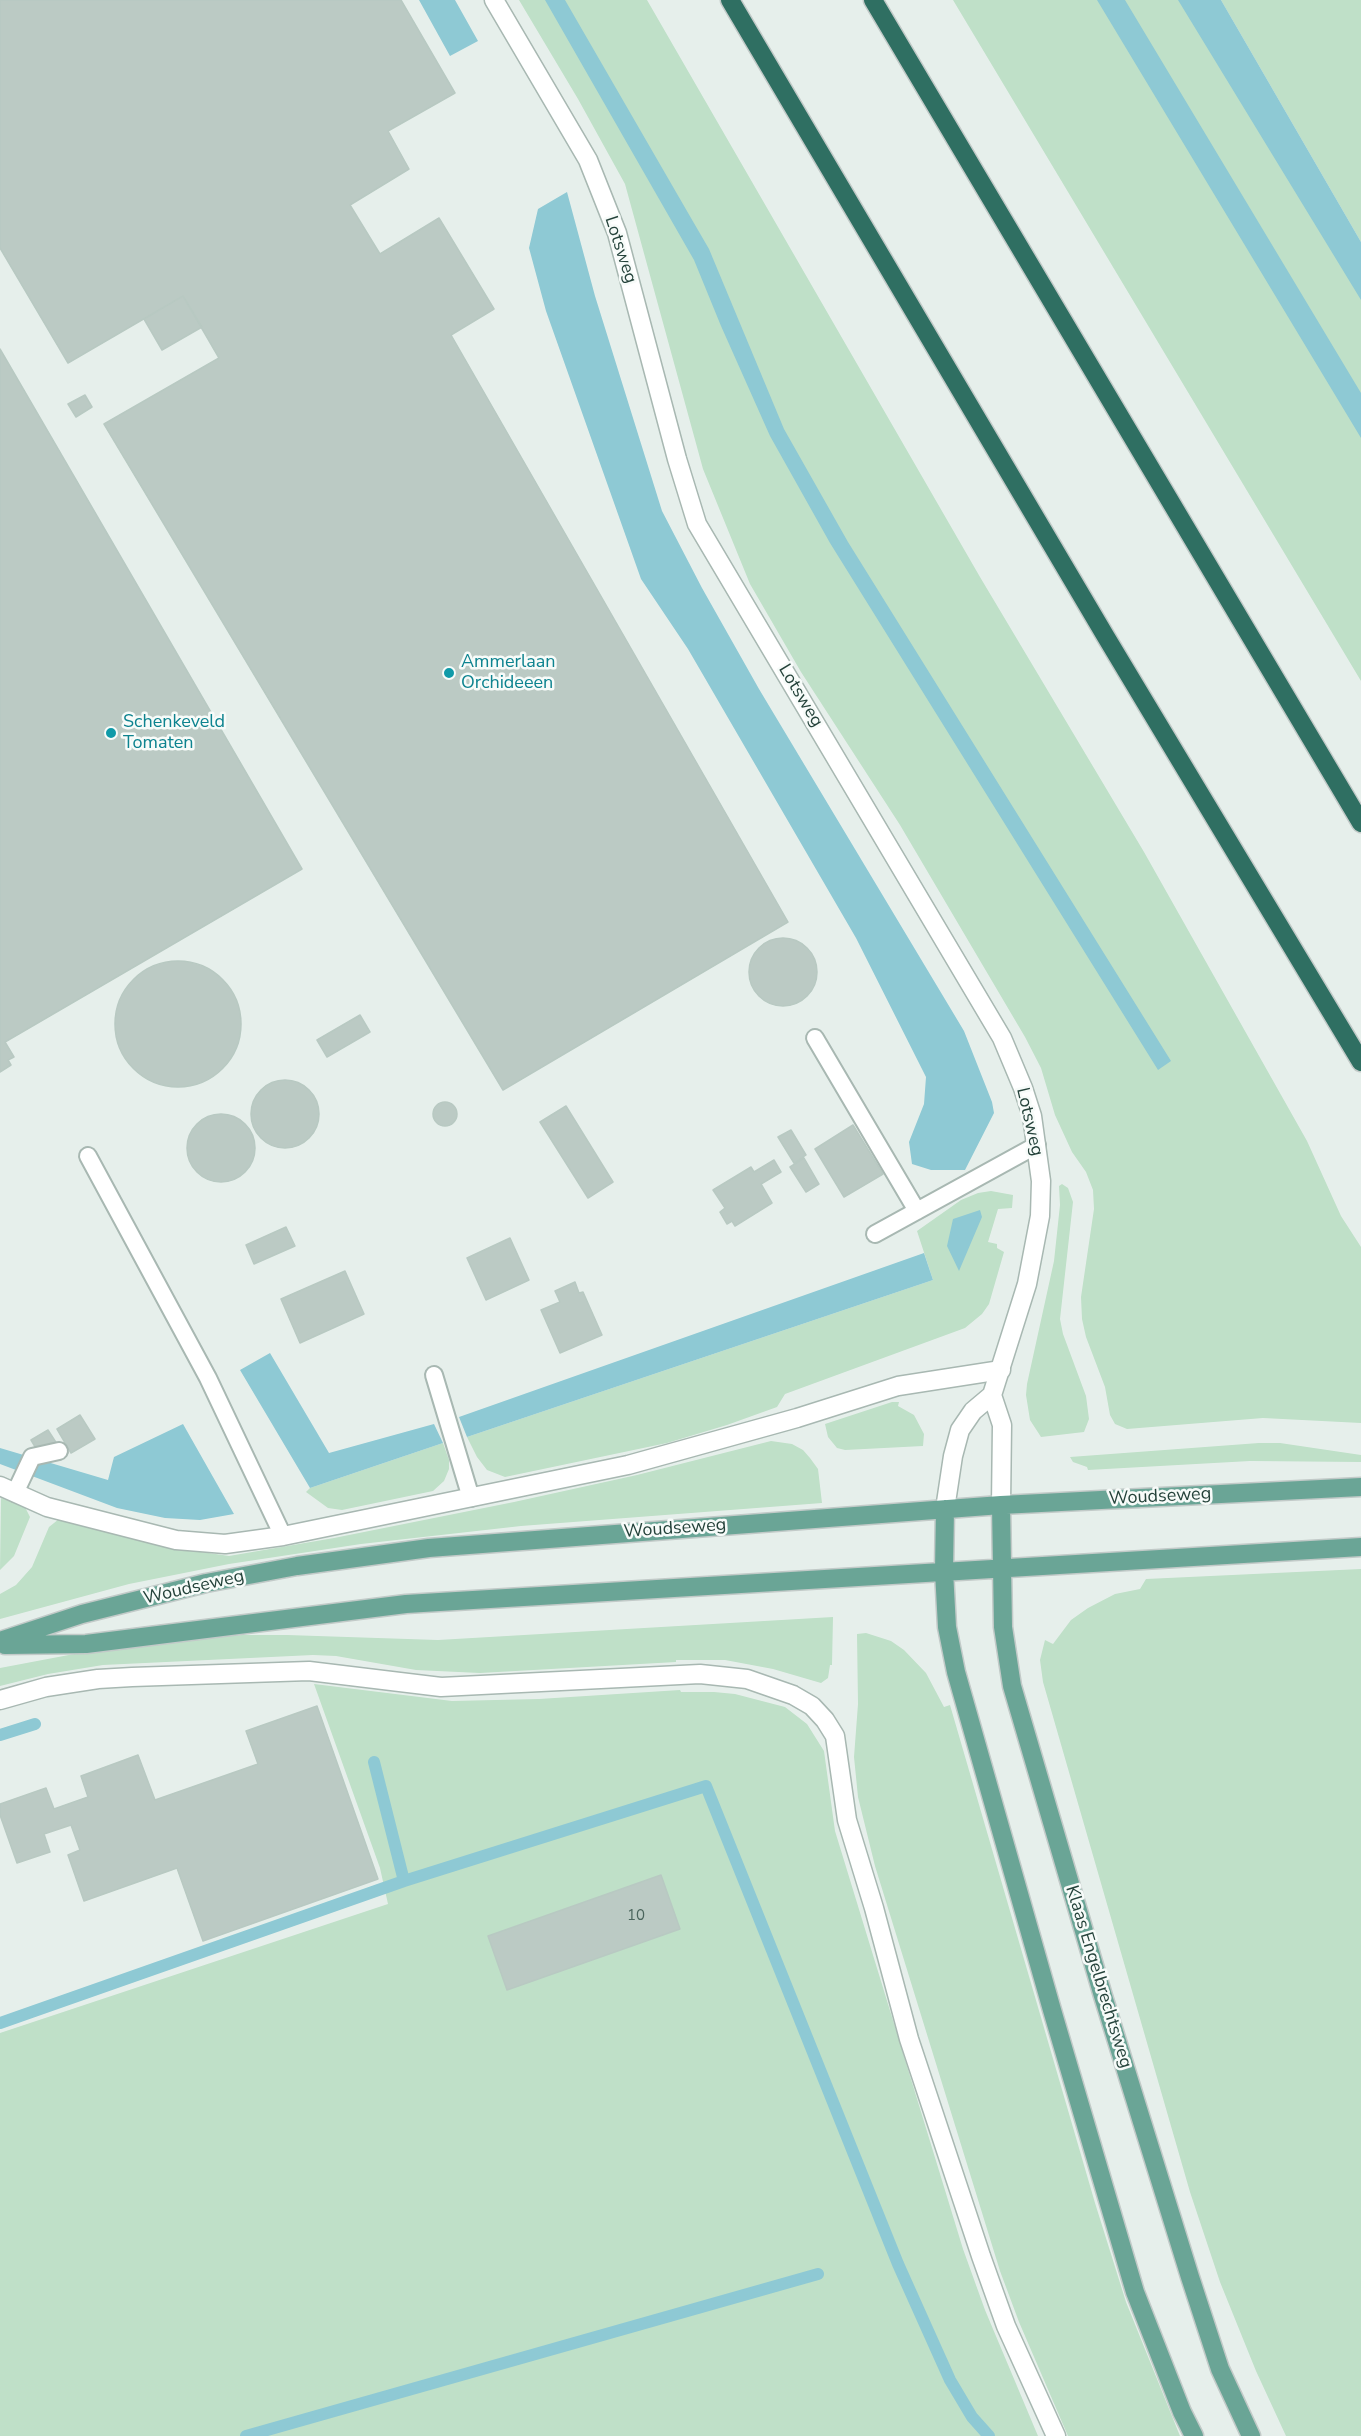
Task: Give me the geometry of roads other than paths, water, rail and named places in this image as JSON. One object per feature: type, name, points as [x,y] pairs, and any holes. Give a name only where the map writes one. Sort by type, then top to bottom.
[{"type":"highway","points":[[730,0],[1106,637],[1361,1062]]},
{"type":"highway","points":[[873,0],[1361,823]]},
{"type":"main road","name":"Woudseweg","points":[[0,1643],[82,1614],[206,1583],[297,1566],[429,1548],[1001,1505],[1361,1487]]},
{"type":"main road","name":"Klaas Engelbrechtsweg","points":[[1001,1505],[1003,1627],[1012,1686],[1103,1996],[1194,2288],[1220,2369],[1251,2436]]},
{"type":"main road","points":[[945,1509],[944,1571],[947,1626],[956,1672],[1052,2010],[1136,2292],[1182,2412],[1194,2436]]},
{"type":"main road","name":"Woudseweg","points":[[0,1643],[86,1644],[405,1604],[1361,1548]]},
{"type":"street","name":"Lotsweg","points":[[494,0],[588,160],[617,233],[677,459],[697,524],[1002,1038],[1023,1088],[1037,1145],[1041,1181],[1040,1216],[1027,1284],[1001,1370],[992,1395],[973,1411],[960,1431],[953,1456],[945,1509]]},
{"type":"street","name":"Woudseweg","points":[[8,1490],[47,1507],[176,1540],[225,1544],[283,1536],[628,1465],[797,1418],[898,1386],[1001,1370]]},
{"type":"street","points":[[992,1395],[1002,1425],[1001,1505]]},
{"type":"street","points":[[0,1700],[46,1687],[98,1678],[309,1671],[441,1687],[700,1674],[747,1679],[793,1695],[812,1706],[835,1736],[847,1820],[874,1908],[909,2040],[1006,2326],[1056,2436]]},
{"type":"lane","points":[[815,1038],[917,1211]]},
{"type":"lane","points":[[875,1234],[1037,1145]]},
{"type":"lane","points":[[88,1156],[208,1378],[283,1536]]},
{"type":"lane","points":[[434,1375],[471,1498]]},
{"type":"lane","points":[[8,1490],[25,1474],[32,1457],[58,1451]]},
{"type":"water","points":[[419,0],[455,0],[478,41],[450,56]]},
{"type":"water","points":[[545,0],[565,0],[709,249],[784,429],[848,542],[1171,1061],[1158,1070],[830,543],[770,436],[694,260]]},
{"type":"water","points":[[1097,0],[1125,0],[1361,393],[1361,438]]},
{"type":"water","points":[[1178,0],[1221,0],[1361,242],[1361,300]]},
{"type":"water","points":[[567,192],[595,296],[662,511],[759,689],[964,1031],[992,1102],[994,1113],[965,1170],[931,1170],[912,1164],[909,1142],[924,1104],[926,1077],[856,938],[688,649],[641,579],[546,311],[529,248],[538,209]]},
{"type":"water","points":[[980,1210],[982,1217],[959,1271],[947,1246],[953,1219]]},
{"type":"water","points":[[924,1253],[933,1280],[467,1437],[459,1417]]},
{"type":"water","points":[[270,1353],[329,1453],[434,1424],[443,1443],[310,1488],[240,1370]]},
{"type":"water","points":[[183,1424],[234,1514],[200,1520],[165,1518],[117,1508],[0,1464],[0,1448],[108,1480],[114,1457]]},
{"type":"waterway","points":[[0,1735],[35,1724]]},
{"type":"waterway","points":[[374,1762],[404,1881]]},
{"type":"waterway","points":[[0,2023],[404,1881],[706,1786],[898,2264],[950,2380],[972,2417],[989,2436]]},
{"type":"waterway","points":[[246,2436],[818,2274]]},
{"type":"place","name":"Ammerlaan Orchideeen","points":[[449,673]]},
{"type":"place","name":"Schenkeveld Tomaten","points":[[111,733]]}]
